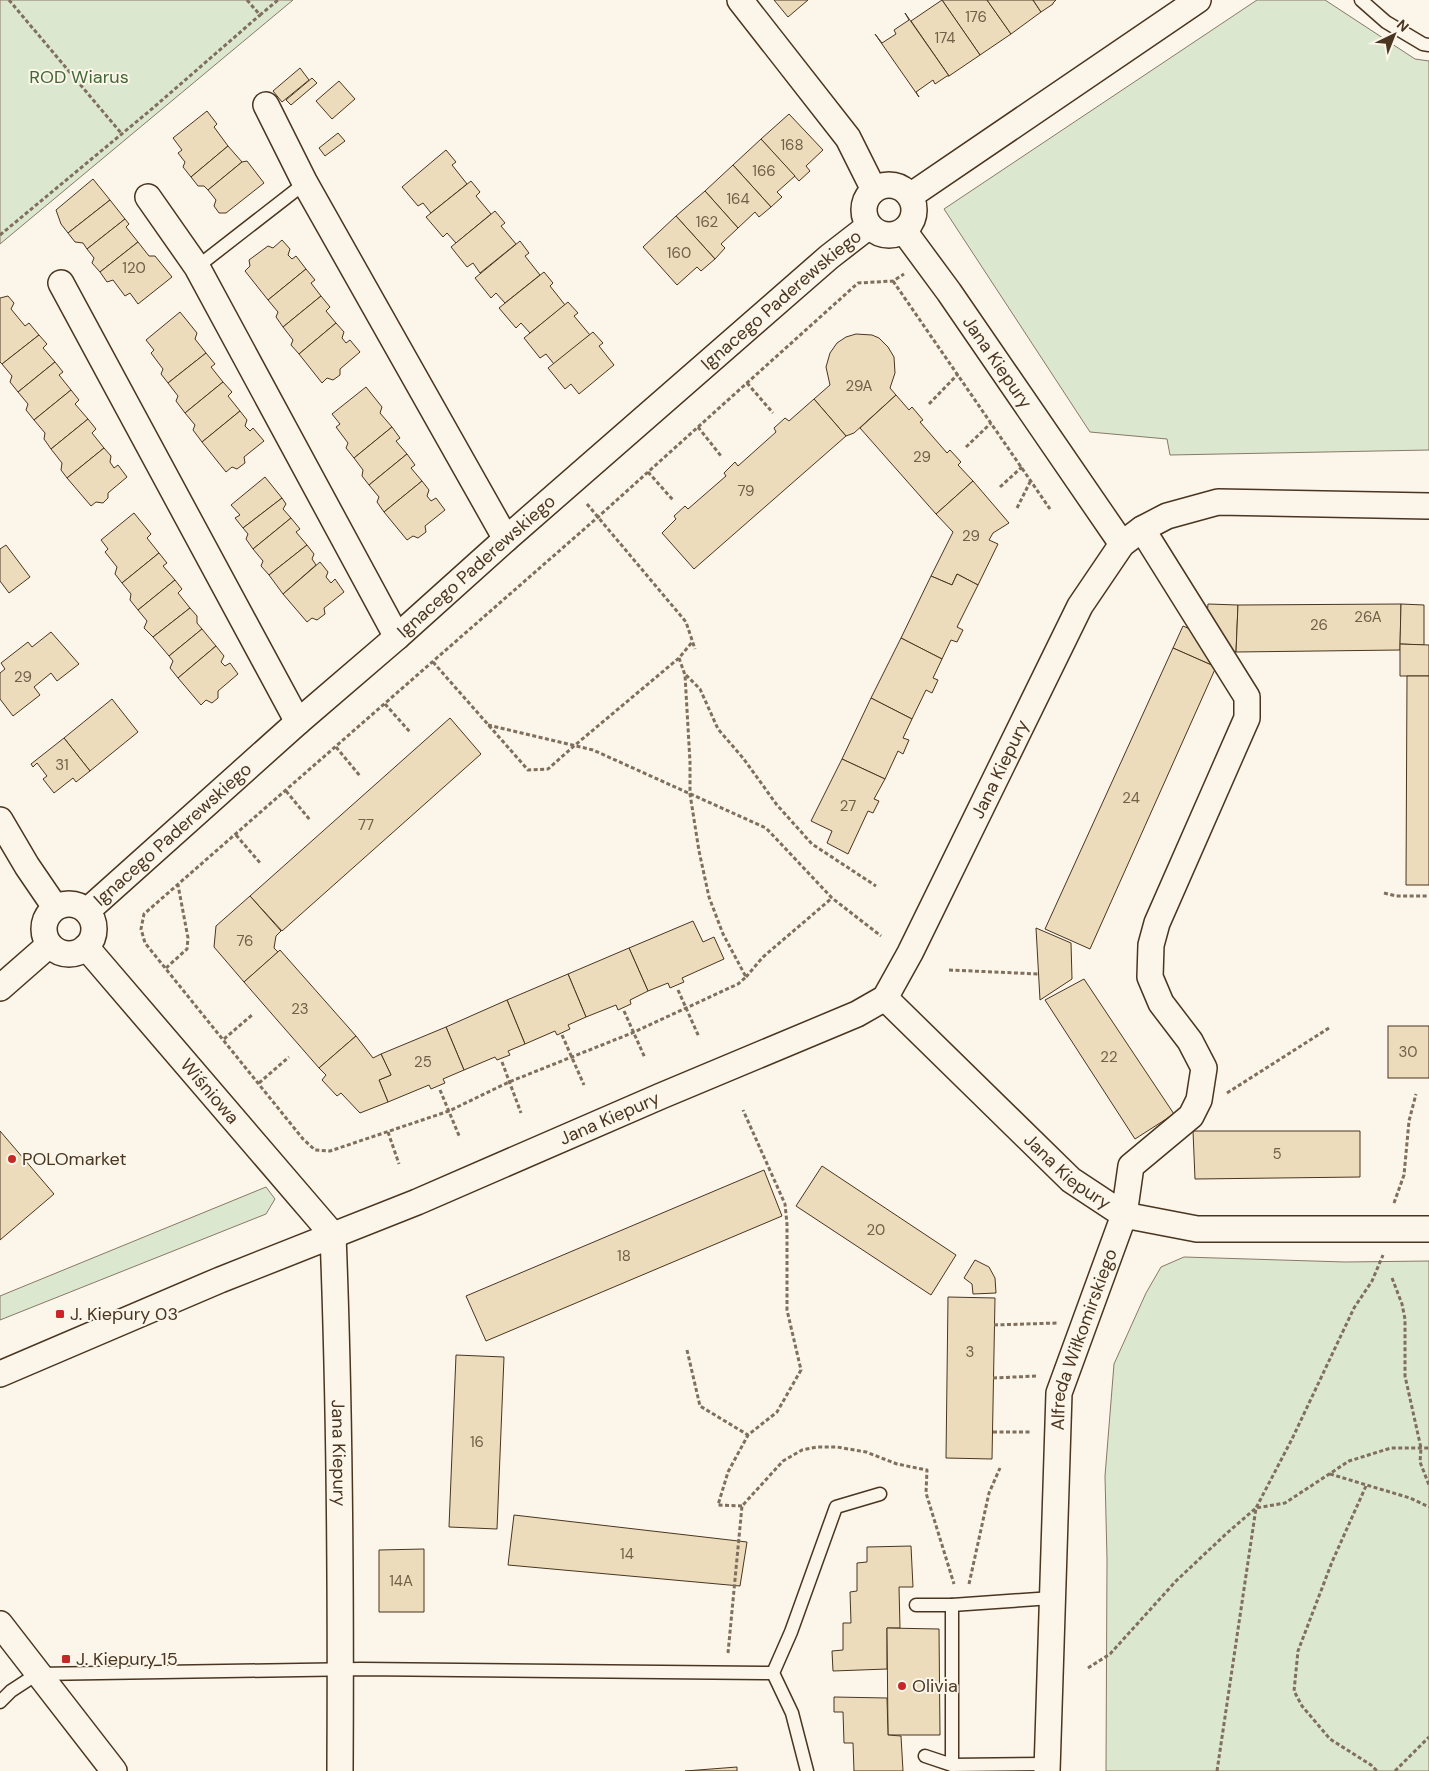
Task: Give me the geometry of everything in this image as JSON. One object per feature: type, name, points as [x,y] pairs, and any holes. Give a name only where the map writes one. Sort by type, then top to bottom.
[{"type":"street","points":[[740,0],[848,138],[874,190],[889,185],[904,190],[910,196],[914,210],[913,218],[904,231]]},
{"type":"street","points":[[910,196],[1198,0]]},
{"type":"street","points":[[266,105],[306,182],[506,539]]},
{"type":"street","name":"Ignacego Paderewskiego","points":[[874,190],[865,203],[865,219],[869,226],[876,233],[886,236],[896,235],[904,231]]},
{"type":"street","points":[[148,197],[197,267],[397,637]]},
{"type":"street","name":"Ignacego Paderewskiego","points":[[87,911],[506,539],[829,257],[869,226]]},
{"type":"street","name":"Jana Kiepury","points":[[904,231],[1122,544]]},
{"type":"street","points":[[62,283],[298,722]]},
{"type":"street","name":"Jana Kiepury","points":[[0,1374],[220,1280],[417,1202],[661,1096],[857,1014],[885,998],[910,952],[1080,606],[1122,544],[1142,529],[1166,516],[1218,502],[1429,506]]},
{"type":"street","points":[[1142,529],[1247,697],[1247,718],[1157,923],[1151,946],[1150,977],[1161,1003],[1190,1041],[1204,1068],[1199,1100],[1191,1116]]},
{"type":"street","points":[[0,820],[27,866],[55,907]]},
{"type":"street","points":[[63,904],[72,904],[80,906],[87,911],[92,918],[94,933],[86,947],[78,953],[67,954],[57,951],[50,945],[45,937],[45,920],[55,907],[63,904]]},
{"type":"street","points":[[0,988],[50,945]]},
{"type":"street","name":"Wiśniowa","points":[[86,947],[333,1235]]},
{"type":"street","name":"Jana Kiepury","points":[[885,998],[1071,1180],[1124,1216]]},
{"type":"street","name":"Alfreda Wiłkomirskiego","points":[[1047,1767],[1059,1393],[1124,1216],[1131,1166],[1191,1116]]},
{"type":"street","points":[[1124,1216],[1197,1229],[1429,1229]]},
{"type":"street","name":"Jana Kiepury","points":[[333,1235],[341,1669],[340,1771]]},
{"type":"street","points":[[0,1624],[114,1771]]},
{"type":"lane","points":[[1361,0],[1386,22],[1423,44],[1429,45]]},
{"type":"lane","points":[[197,267],[306,182]]},
{"type":"lane","points":[[807,1771],[792,1713],[773,1673],[791,1632],[836,1507],[880,1494]]},
{"type":"lane","points":[[916,1605],[1052,1598]]},
{"type":"lane","points":[[952,1765],[958,1604]]},
{"type":"lane","points":[[0,1702],[11,1692],[38,1674],[341,1669],[773,1673]]},
{"type":"lane","points":[[925,1756],[952,1765],[1047,1767]]},
{"type":"path","points":[[8,0],[122,133]]},
{"type":"path","points":[[247,0],[260,15]]},
{"type":"path","points":[[0,234],[278,0]]},
{"type":"path","points":[[832,898],[763,957],[738,984],[632,1033],[510,1082],[449,1111],[330,1151],[315,1150],[303,1139],[145,943],[141,929],[144,914],[598,517],[858,283],[894,281],[925,259]]},
{"type":"path","points":[[894,281],[1050,509]]},
{"type":"path","points":[[929,404],[958,374]]},
{"type":"path","points":[[747,383],[773,413]]},
{"type":"path","points":[[966,447],[992,423]]},
{"type":"path","points":[[698,427],[721,456]]},
{"type":"path","points":[[1000,487],[1022,467]]},
{"type":"path","points":[[648,472],[672,500]]},
{"type":"path","points":[[1017,508],[1031,480]]},
{"type":"path","points":[[570,484],[686,622],[695,649]]},
{"type":"path","points":[[433,662],[528,770],[548,769],[679,658],[692,641]]},
{"type":"path","points":[[679,658],[685,675],[690,794],[699,852],[709,897],[723,934],[746,977]]},
{"type":"path","points":[[685,675],[700,689],[718,729],[743,758],[777,805],[812,844],[876,886]]},
{"type":"path","points":[[385,704],[410,732]]},
{"type":"path","points":[[488,725],[593,750],[766,828],[832,898],[881,936]]},
{"type":"path","points":[[336,747],[360,776]]},
{"type":"path","points":[[286,791],[310,820]]},
{"type":"path","points":[[236,835],[261,864]]},
{"type":"path","points":[[166,968],[187,949],[188,938],[178,885]]},
{"type":"path","points":[[1384,893],[1402,896],[1429,896]]},
{"type":"path","points":[[949,970],[1039,974]]},
{"type":"path","points":[[678,990],[699,1037]]},
{"type":"path","points":[[624,1011],[632,1033],[645,1058]]},
{"type":"path","points":[[224,1040],[252,1015]]},
{"type":"path","points":[[1191,1116],[1329,1028]]},
{"type":"path","points":[[562,1035],[584,1085]]},
{"type":"path","points":[[259,1083],[288,1057]]},
{"type":"path","points":[[502,1062],[521,1113]]},
{"type":"path","points":[[440,1090],[460,1138]]},
{"type":"path","points":[[1217,1771],[1256,1508],[1296,1430],[1354,1308],[1372,1282],[1383,1254],[1385,1229],[1404,1174],[1409,1121],[1416,1094]]},
{"type":"path","points":[[728,1673],[728,1647],[742,1506],[718,1505],[728,1472],[748,1435],[777,1412],[801,1370],[787,1310],[787,1224],[785,1204],[743,1110]]},
{"type":"path","points":[[388,1132],[399,1164]]},
{"type":"path","points":[[1392,1278],[1402,1304],[1405,1319],[1405,1376],[1414,1424],[1421,1448],[1420,1462],[1429,1485]]},
{"type":"path","points":[[994,1325],[1085,1322]]},
{"type":"path","points":[[686,1350],[700,1406],[748,1435]]},
{"type":"path","points":[[993,1378],[1065,1375]]},
{"type":"path","points":[[993,1432],[1058,1432]]},
{"type":"path","points":[[1088,1668],[1110,1654],[1176,1581],[1226,1533],[1256,1508],[1286,1503],[1349,1461],[1391,1448],[1429,1448]]},
{"type":"path","points":[[958,1604],[989,1493],[1000,1468]]},
{"type":"path","points":[[1330,1474],[1410,1498],[1429,1507]]},
{"type":"path","points":[[1366,1486],[1332,1562],[1298,1651],[1294,1690],[1302,1706],[1330,1739],[1371,1765],[1377,1771]]},
{"type":"path","points":[[1395,1771],[1429,1737]]},
{"type":"green space","name":"ROD Wiarus","points":[[0,0],[293,0],[0,244]]},
{"type":"green space","points":[[1257,0],[1325,0],[1415,59],[1429,61],[1429,450],[1170,455],[1167,439],[1090,432],[944,209]]},
{"type":"green space","points":[[266,1187],[275,1199],[266,1214],[0,1320],[0,1296]]},
{"type":"green space","points":[[1184,1257],[1345,1262],[1429,1261],[1429,1771],[1106,1771],[1107,1559],[1105,1476],[1114,1364],[1146,1293],[1161,1267]]},
{"type":"building","points":[[774,0],[808,0],[788,17]]},
{"type":"building","points":[[942,0],[987,0],[1011,34],[980,55]]},
{"type":"building","points":[[942,0],[980,55],[949,76],[911,21]]},
{"type":"building","points":[[987,0],[1033,0],[1041,12],[1011,34]]},
{"type":"building","points":[[1033,0],[1056,0],[1041,12]]},
{"type":"building","points":[[905,13],[949,76],[935,84],[933,80],[916,92],[919,97],[875,34],[882,43],[896,34],[894,30],[909,20]]},
{"type":"building","points":[[300,68],[309,80],[282,102],[273,91]]},
{"type":"building","points":[[312,78],[317,83],[291,105],[286,100]]},
{"type":"building","points":[[339,81],[355,99],[332,119],[316,101]]},
{"type":"building","points":[[207,111],[217,124],[214,127],[228,146],[191,177],[183,167],[185,162],[178,153],[182,150],[173,138]]},
{"type":"building","points":[[789,114],[823,150],[806,166],[810,171],[799,181],[761,139]]},
{"type":"building","points":[[338,133],[345,141],[325,156],[319,148]]},
{"type":"building","points":[[761,139],[795,176],[777,192],[782,197],[771,207],[733,165]]},
{"type":"building","points":[[228,146],[242,162],[208,190],[204,186],[198,186],[191,177]]},
{"type":"building","points":[[446,150],[456,162],[452,165],[467,184],[431,213],[423,203],[418,206],[402,187]]},
{"type":"building","points":[[247,161],[264,183],[226,213],[219,213],[214,206],[216,200],[208,190],[242,162]]},
{"type":"building","points":[[733,165],[771,207],[759,217],[755,212],[738,228],[705,191]]},
{"type":"building","points":[[93,179],[110,200],[68,233],[61,224],[56,210]]},
{"type":"building","points":[[471,181],[480,192],[476,196],[491,214],[456,243],[447,233],[443,237],[426,217]]},
{"type":"building","points":[[705,191],[738,228],[721,244],[725,248],[715,259],[676,216]]},
{"type":"building","points":[[110,200],[125,219],[87,249],[83,243],[75,242],[68,233]]},
{"type":"building","points":[[495,211],[505,223],[501,226],[516,244],[480,273],[473,263],[467,267],[451,247]]},
{"type":"building","points":[[676,216],[715,259],[701,271],[697,267],[677,285],[643,247]]},
{"type":"building","points":[[125,219],[129,224],[126,227],[138,242],[100,272],[92,263],[94,258],[87,249]]},
{"type":"building","points":[[282,240],[290,249],[288,255],[292,259],[296,256],[306,269],[268,300],[245,271],[250,266],[249,260],[268,246],[273,248]]},
{"type":"building","points":[[520,241],[529,253],[525,256],[540,275],[505,303],[496,293],[491,298],[475,278]]},
{"type":"building","points":[[138,242],[149,256],[155,256],[172,277],[138,304],[130,293],[125,296],[113,280],[107,282],[100,272]]},
{"type":"building","points":[[306,269],[315,280],[311,283],[321,296],[283,327],[276,317],[278,312],[268,300]]},
{"type":"building","points":[[544,272],[553,283],[550,286],[565,305],[530,333],[521,323],[516,328],[499,308]]},
{"type":"building","points":[[8,296],[14,303],[11,309],[25,326],[29,323],[39,335],[2,364],[0,362],[0,298]]},
{"type":"building","points":[[321,296],[330,307],[326,311],[336,323],[299,354],[291,345],[293,340],[283,327]]},
{"type":"building","points":[[568,302],[578,313],[574,316],[590,335],[554,364],[546,354],[540,358],[524,338]]},
{"type":"building","points":[[180,312],[197,333],[195,339],[206,353],[168,383],[161,374],[163,369],[151,353],[154,350],[146,340]]},
{"type":"building","points":[[336,323],[344,332],[342,338],[346,343],[350,340],[360,352],[340,369],[340,375],[333,380],[327,378],[322,383],[299,354]]},
{"type":"building","points":[[593,332],[603,343],[599,346],[614,365],[579,394],[571,384],[565,389],[548,368]]},
{"type":"building","points":[[856,334],[872,335],[879,338],[888,347],[894,357],[895,373],[890,388],[896,395],[854,433],[846,436],[814,399],[830,385],[826,367],[830,353],[837,343],[846,337]]},
{"type":"building","points":[[39,335],[47,344],[43,348],[55,362],[18,392],[10,382],[12,376],[2,364]]},
{"type":"building","points":[[206,353],[215,364],[211,367],[223,382],[185,413],[176,401],[178,396],[168,383]]},
{"type":"building","points":[[55,362],[63,372],[59,375],[71,390],[34,420],[26,410],[28,404],[18,392]]},
{"type":"building","points":[[223,382],[232,392],[228,396],[240,411],[202,442],[193,430],[195,425],[185,413]]},
{"type":"building","points":[[366,387],[382,407],[380,413],[392,427],[354,458],[346,448],[348,443],[336,427],[340,424],[332,414]]},
{"type":"building","points":[[71,390],[79,400],[75,404],[88,419],[51,449],[44,439],[45,433],[34,420]]},
{"type":"building","points":[[896,395],[909,410],[912,407],[923,420],[920,422],[947,453],[950,450],[961,462],[958,465],[973,481],[936,514],[860,428]]},
{"type":"building","points":[[814,399],[846,436],[694,569],[662,533],[676,519],[674,516],[685,506],[688,509],[726,476],[724,473],[735,462],[738,466],[776,432],[774,428],[785,418],[789,421]]},
{"type":"building","points":[[240,411],[247,420],[245,426],[250,431],[253,428],[264,441],[244,457],[245,463],[237,469],[232,467],[226,472],[202,442]]},
{"type":"building","points":[[88,419],[96,429],[92,433],[104,448],[67,478],[61,470],[62,463],[51,449]]},
{"type":"building","points":[[392,427],[400,438],[396,441],[407,454],[369,485],[362,476],[363,470],[354,458]]},
{"type":"building","points":[[104,448],[111,456],[110,462],[114,468],[118,465],[127,477],[108,493],[108,498],[103,503],[96,502],[91,506],[67,478]]},
{"type":"building","points":[[407,454],[415,465],[411,468],[422,481],[384,512],[377,502],[379,497],[369,485]]},
{"type":"building","points":[[265,477],[282,498],[243,528],[235,518],[240,515],[231,505]]},
{"type":"building","points":[[422,481],[429,490],[427,496],[431,501],[436,498],[445,510],[425,526],[426,532],[418,538],[413,536],[407,540],[384,512]]},
{"type":"building","points":[[973,481],[1009,523],[993,533],[989,540],[998,544],[978,585],[957,574],[952,585],[931,576],[953,532],[936,514]]},
{"type":"building","points":[[282,498],[286,504],[283,509],[291,518],[253,549],[246,539],[248,534],[243,528]]},
{"type":"building","points":[[134,513],[151,534],[147,538],[159,553],[122,583],[115,574],[117,567],[105,552],[108,549],[101,540]]},
{"type":"building","points":[[291,518],[300,529],[296,532],[307,545],[269,575],[261,566],[263,561],[253,549]]},
{"type":"building","points":[[6,545],[30,577],[9,593],[0,581],[0,549]]},
{"type":"building","points":[[307,545],[314,554],[312,559],[316,565],[283,594],[269,575]]},
{"type":"building","points":[[159,553],[167,563],[163,566],[175,580],[138,610],[130,600],[131,594],[122,583]]},
{"type":"building","points":[[320,562],[328,572],[326,577],[331,583],[335,579],[344,592],[324,608],[325,614],[317,620],[312,618],[307,622],[283,594]]},
{"type":"building","points":[[957,574],[978,585],[957,627],[963,630],[957,642],[951,640],[942,659],[901,638],[931,576],[952,585]]},
{"type":"building","points":[[175,580],[182,589],[178,593],[190,608],[153,637],[144,628],[147,621],[138,610]]},
{"type":"building","points":[[1208,604],[1238,605],[1236,652],[1227,651],[1207,615]]},
{"type":"building","points":[[1401,604],[1400,650],[1236,652],[1238,605]]},
{"type":"building","points":[[1401,604],[1424,605],[1424,645],[1400,644]]},
{"type":"building","points":[[190,608],[197,616],[197,623],[202,629],[169,656],[153,637]]},
{"type":"building","points":[[1183,626],[1197,632],[1216,667],[1173,648]]},
{"type":"building","points":[[202,629],[216,646],[178,678],[170,668],[173,661],[169,656]]},
{"type":"building","points":[[51,632],[79,664],[57,681],[51,673],[34,687],[40,695],[13,716],[0,699],[0,673],[5,669],[1,663],[28,642],[32,647]]},
{"type":"building","points":[[901,638],[942,659],[933,678],[938,680],[932,693],[926,690],[912,719],[871,698]]},
{"type":"building","points":[[1400,644],[1429,645],[1429,676],[1400,676]]},
{"type":"building","points":[[216,646],[224,656],[221,662],[225,666],[230,663],[238,674],[218,691],[218,698],[212,703],[206,700],[201,705],[178,678]]},
{"type":"building","points":[[1173,648],[1216,667],[1090,949],[1045,929]]},
{"type":"building","points":[[1407,676],[1429,676],[1429,885],[1406,885]]},
{"type":"building","points":[[871,698],[912,719],[903,738],[909,740],[903,754],[898,751],[885,779],[842,759]]},
{"type":"building","points":[[112,699],[138,732],[90,771],[64,738]]},
{"type":"building","points":[[450,718],[481,754],[282,931],[250,896]]},
{"type":"building","points":[[64,738],[90,771],[76,782],[73,778],[54,793],[43,779],[47,776],[37,763],[33,767],[31,764]]},
{"type":"building","points":[[842,759],[885,779],[874,799],[879,801],[873,813],[868,811],[848,854],[827,843],[832,831],[811,821]]},
{"type":"building","points":[[250,896],[281,931],[276,936],[274,948],[278,952],[244,982],[214,947],[216,926]]},
{"type":"building","points":[[693,921],[703,942],[714,937],[724,959],[682,978],[684,982],[670,988],[668,983],[648,991],[629,948]]},
{"type":"building","points":[[1036,928],[1071,943],[1072,979],[1040,1000]]},
{"type":"building","points":[[629,948],[648,991],[630,1000],[631,1004],[618,1010],[616,1005],[586,1017],[568,974]]},
{"type":"building","points":[[280,950],[356,1036],[319,1068],[244,982]]},
{"type":"building","points":[[568,974],[586,1017],[568,1025],[570,1029],[557,1035],[555,1031],[525,1044],[507,1000]]},
{"type":"building","points":[[1084,979],[1174,1114],[1135,1139],[1045,1000]]},
{"type":"building","points":[[507,1000],[525,1044],[508,1051],[510,1055],[497,1060],[495,1057],[464,1070],[446,1027]]},
{"type":"building","points":[[1388,1026],[1429,1026],[1429,1078],[1388,1078]]},
{"type":"building","points":[[446,1027],[464,1070],[443,1079],[445,1083],[431,1089],[429,1085],[388,1102],[379,1080],[391,1075],[381,1054]]},
{"type":"building","points":[[356,1036],[373,1058],[381,1054],[391,1075],[379,1080],[388,1102],[360,1113],[341,1093],[337,1096],[322,1080],[326,1075],[319,1068]]},
{"type":"building","name":"POLOmarket","points":[[0,1131],[54,1194],[0,1240]]},
{"type":"building","points":[[1193,1131],[1360,1131],[1360,1177],[1195,1179]]},
{"type":"building","points":[[822,1166],[956,1255],[931,1295],[796,1206]]},
{"type":"building","points":[[764,1170],[782,1216],[486,1341],[466,1296]]},
{"type":"building","points":[[975,1260],[989,1267],[995,1278],[996,1293],[973,1294],[972,1284],[964,1278]]},
{"type":"building","points":[[948,1297],[995,1298],[992,1459],[946,1458]]},
{"type":"building","points":[[456,1355],[504,1357],[497,1529],[449,1527]]},
{"type":"building","points":[[514,1515],[747,1542],[740,1586],[508,1565]]},
{"type":"building","points":[[911,1546],[913,1587],[899,1587],[900,1628],[887,1628],[887,1669],[833,1671],[832,1651],[843,1650],[843,1623],[851,1623],[850,1592],[857,1591],[857,1563],[867,1562],[867,1547]]},
{"type":"building","points":[[424,1549],[424,1612],[379,1612],[379,1550]]},
{"type":"building","points":[[887,1628],[939,1629],[940,1735],[888,1735]]},
{"type":"building","points":[[834,1697],[887,1698],[888,1735],[901,1736],[903,1771],[854,1771],[853,1743],[844,1743],[843,1712],[834,1712]]},
{"type":"building","points":[[737,1767],[737,1771],[685,1771]]},
{"type":"place","name":"POLOmarket","points":[[12,1159]]},
{"type":"place","name":"J. Kiepury 03","points":[[60,1314]]},
{"type":"place","name":"J. Kiepury 15","points":[[66,1659]]},
{"type":"place","name":"Olivia","points":[[902,1686]]}]
